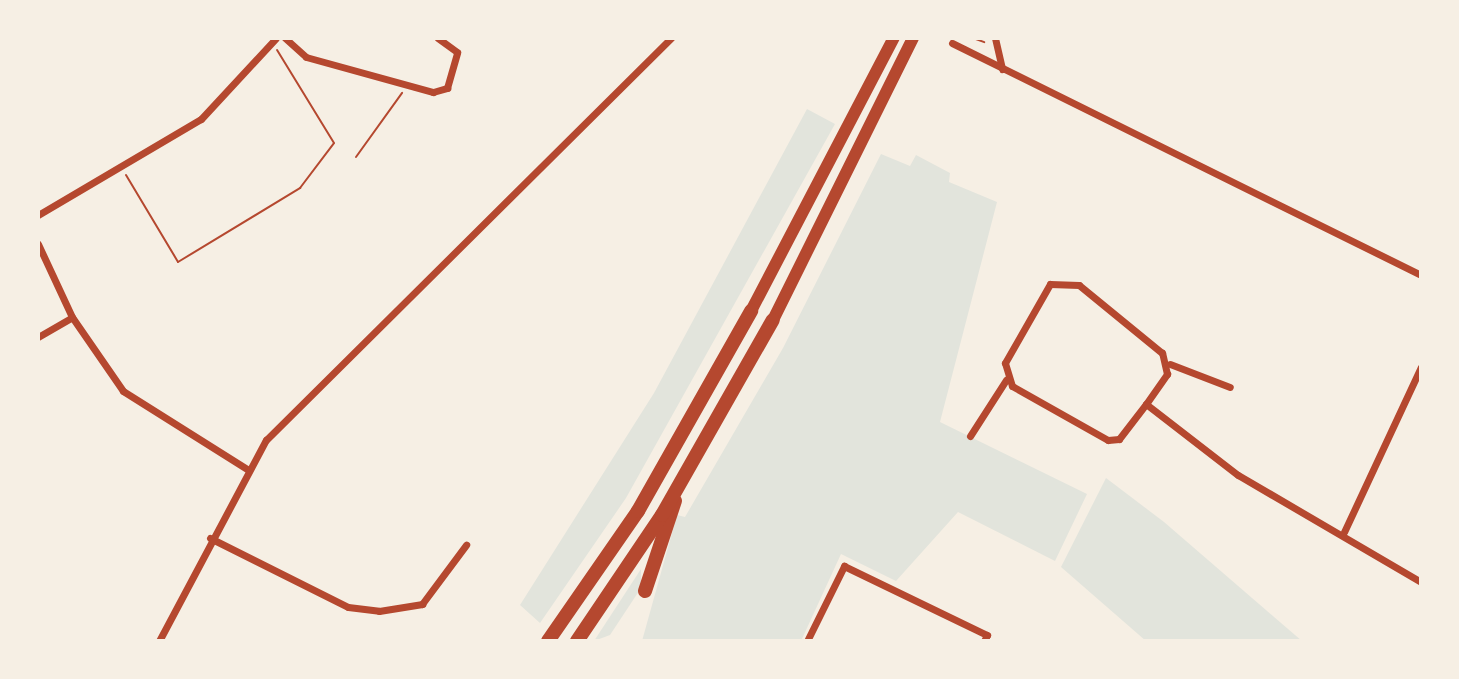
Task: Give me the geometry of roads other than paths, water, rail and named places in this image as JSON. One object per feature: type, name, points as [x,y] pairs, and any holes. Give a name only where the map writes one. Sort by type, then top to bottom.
[{"type":"highway","points":[[548,641],[638,511],[751,311],[894,38]]},
{"type":"highway","points":[[577,641],[679,487],[773,320],[913,38]]},
{"type":"highway","points":[[645,591],[679,487]]},
{"type":"street","points":[[285,38],[306,57],[407,86],[447,88],[457,52],[438,38]]},
{"type":"street","points":[[159,641],[247,469],[287,416],[671,38]]},
{"type":"street","points":[[38,215],[210,112],[274,40]]},
{"type":"street","points":[[994,42],[1002,70]]},
{"type":"street","points":[[952,43],[1421,275]]},
{"type":"street","points":[[38,244],[72,317],[123,391],[247,469]]},
{"type":"street","points":[[970,436],[1006,380],[1005,363],[1045,288],[1061,281],[1118,313],[1170,364],[1230,387]]},
{"type":"street","points":[[38,337],[72,317]]},
{"type":"street","points":[[1006,380],[1108,440],[1119,439],[1146,404],[1170,364]]},
{"type":"street","points":[[1344,532],[1421,367]]},
{"type":"street","points":[[1146,404],[1238,475],[1344,532],[1421,582]]},
{"type":"street","points":[[210,538],[348,607],[379,611],[422,604],[466,545]]},
{"type":"street","points":[[807,641],[844,566],[987,635],[984,641]]}]
